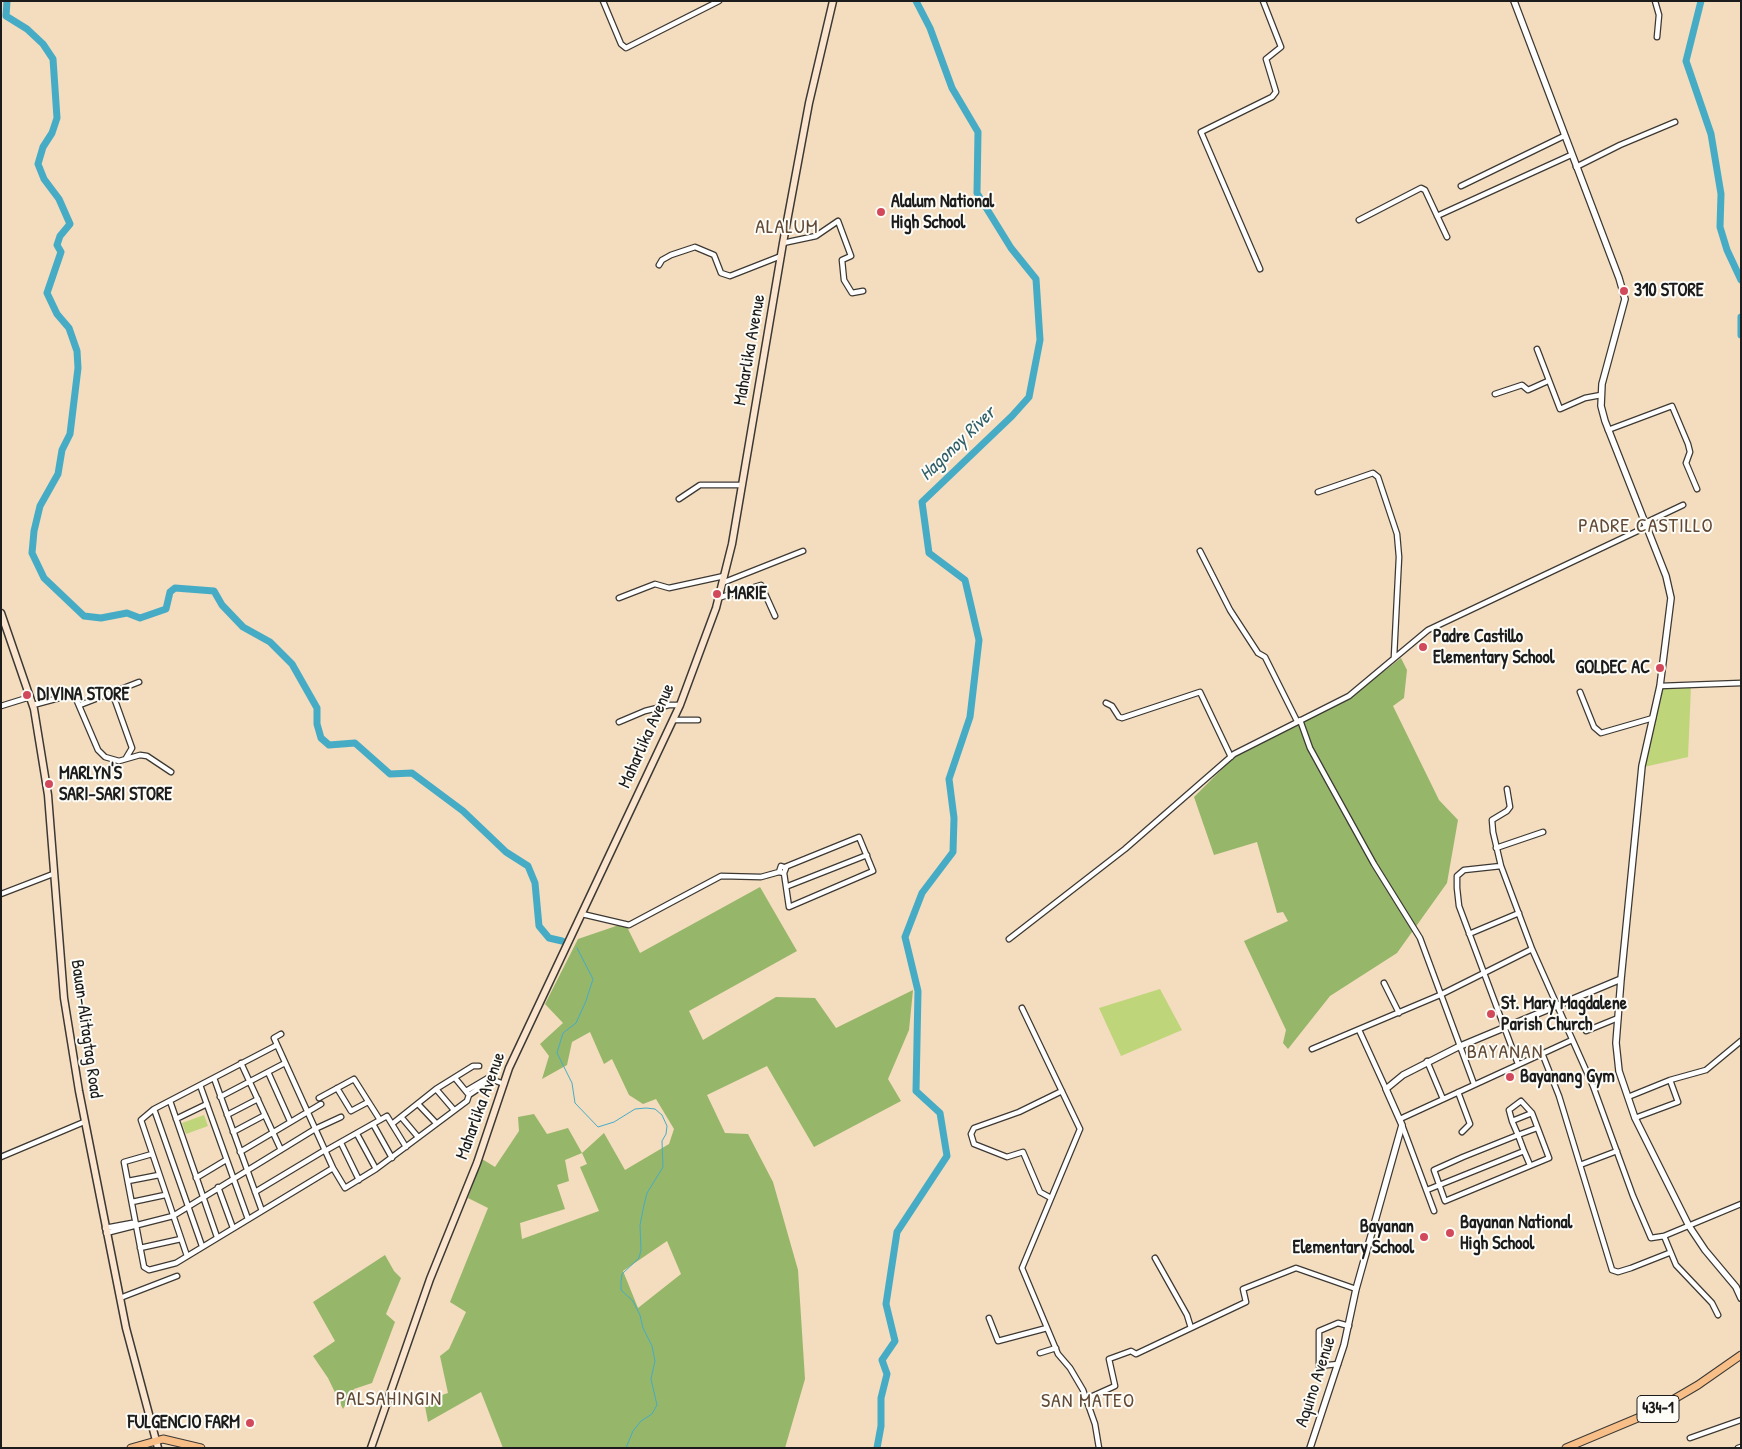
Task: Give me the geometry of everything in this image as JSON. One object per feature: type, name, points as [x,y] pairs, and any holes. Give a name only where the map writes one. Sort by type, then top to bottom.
[{"type":"main road","name":"Maharlika Avenue","points":[[371,1448],[430,1279],[477,1163],[504,1084],[680,705],[718,598],[732,544],[783,243],[809,103],[833,1]]},
{"type":"main road","name":"Bauan-Alitagtag Road","points":[[1,614],[33,705],[48,795],[64,998],[84,1122],[120,1298],[158,1448]]},
{"type":"main road","name":"434-1","points":[[1566,1448],[1652,1412],[1698,1385],[1741,1355]]},
{"type":"main road","points":[[131,1448],[155,1440],[178,1441],[201,1448]]},
{"type":"street","points":[[603,1],[621,44],[626,48],[719,1]]},
{"type":"street","points":[[1260,269],[1201,132],[1272,97],[1276,92],[1266,59],[1280,48],[1263,1]]},
{"type":"street","points":[[1514,1],[1619,278],[1625,299],[1601,395],[1608,430],[1646,525],[1671,598],[1660,686],[1642,766],[1616,1043],[1619,1071],[1635,1118],[1689,1226],[1705,1250],[1736,1287],[1741,1298]]},
{"type":"street","points":[[1654,1],[1659,15],[1657,37]]},
{"type":"street","points":[[1576,167],[1620,145],[1675,122]]},
{"type":"street","points":[[1461,186],[1564,136]]},
{"type":"street","points":[[1437,216],[1571,155]]},
{"type":"street","points":[[1359,220],[1421,188],[1425,190],[1447,237]]},
{"type":"street","points":[[783,243],[816,236],[838,221],[851,256],[842,260],[844,280],[852,293],[862,291]]},
{"type":"street","points":[[659,264],[671,255],[695,247],[714,255],[721,272],[730,276],[781,256]]},
{"type":"street","points":[[1537,349],[1560,409],[1585,398],[1601,395]]},
{"type":"street","points":[[1494,394],[1522,385],[1528,390],[1548,381]]},
{"type":"street","points":[[1608,430],[1672,406],[1688,444],[1690,452],[1686,463],[1698,489]]},
{"type":"street","points":[[1318,492],[1373,473],[1378,476],[1395,526],[1399,557],[1394,657]]},
{"type":"street","points":[[679,499],[700,485],[742,485]]},
{"type":"street","points":[[1009,939],[1125,849],[1230,757],[1298,720],[1349,696],[1428,630],[1646,525],[1683,505]]},
{"type":"street","points":[[619,598],[655,584],[669,588],[723,580],[803,552]]},
{"type":"street","points":[[1200,552],[1230,610],[1258,653],[1265,657],[1332,788],[1374,864],[1420,938],[1458,1047],[1474,1084]]},
{"type":"street","points":[[718,598],[761,585],[775,616]]},
{"type":"street","points":[[80,704],[139,682]]},
{"type":"street","points":[[1660,686],[1741,682]]},
{"type":"street","points":[[112,692],[132,748],[126,758]]},
{"type":"street","points":[[1106,703],[1112,706],[1122,718],[1200,692],[1230,757]]},
{"type":"street","points":[[1580,692],[1594,727],[1601,733],[1653,718]]},
{"type":"street","points":[[33,705],[70,694],[76,696],[98,750],[112,760],[119,761],[140,755],[147,756],[171,772]]},
{"type":"street","points":[[1,706],[30,697]]},
{"type":"street","points":[[618,722],[645,711],[669,705],[680,705]]},
{"type":"street","points":[[673,720],[698,720]]},
{"type":"street","points":[[1507,789],[1510,807],[1492,820],[1501,866],[1532,949],[1593,1086],[1633,1196],[1651,1238],[1664,1236],[1741,1204]]},
{"type":"street","points":[[1496,848],[1543,832]]},
{"type":"street","points":[[582,914],[629,925],[721,876],[762,877],[781,872],[786,870],[785,866],[859,837],[872,872],[789,906],[788,886],[781,872]]},
{"type":"street","points":[[788,886],[867,855]]},
{"type":"street","points":[[1501,866],[1464,870],[1457,876],[1459,906],[1518,1064]]},
{"type":"street","points":[[1,894],[53,874]]},
{"type":"street","points":[[1469,934],[1519,913]]},
{"type":"street","points":[[1312,1049],[1440,995],[1532,949]]},
{"type":"street","points":[[1386,1089],[1403,1075],[1427,1061],[1505,1026],[1621,980]]},
{"type":"street","points":[[1384,983],[1399,1012]]},
{"type":"street","points":[[1022,1008],[1080,1129],[1022,1268],[1056,1348],[1070,1368],[1086,1399],[1095,1424],[1099,1448]]},
{"type":"street","points":[[1586,1031],[1618,1018]]},
{"type":"street","points":[[1359,1030],[1401,1122],[1434,1211]]},
{"type":"street","points":[[281,1034],[274,1038],[306,1111],[333,1168],[345,1188],[376,1170],[467,1100],[468,1093],[455,1078]]},
{"type":"street","points":[[1401,1122],[1474,1084],[1572,1040]]},
{"type":"street","points":[[1628,1097],[1670,1080],[1706,1070],[1741,1041]]},
{"type":"street","points":[[187,1256],[141,1120],[154,1109],[277,1045]]},
{"type":"street","points":[[1542,1053],[1559,1096],[1612,1270],[1618,1272],[1632,1268],[1670,1253]]},
{"type":"street","points":[[1427,1061],[1443,1099]]},
{"type":"street","points":[[242,1063],[281,1150]]},
{"type":"street","points":[[220,1097],[285,1063]]},
{"type":"street","points":[[392,1124],[402,1118],[436,1089],[473,1066],[479,1066]]},
{"type":"street","points":[[268,1072],[290,1121]]},
{"type":"street","points":[[214,1078],[262,1211]]},
{"type":"street","points":[[319,1098],[354,1079],[380,1120]]},
{"type":"street","points":[[1635,1118],[1678,1102],[1670,1080]]},
{"type":"street","points":[[468,1093],[494,1081],[504,1084]]},
{"type":"street","points":[[200,1085],[232,1179],[248,1219]]},
{"type":"street","points":[[337,1088],[351,1111],[368,1102]]},
{"type":"street","points":[[436,1089],[454,1110]]},
{"type":"street","points":[[1051,1198],[1040,1192],[1023,1152],[1007,1157],[974,1144],[971,1134],[974,1128],[1019,1112],[1062,1091]]},
{"type":"street","points":[[1458,1092],[1470,1124],[1462,1132]]},
{"type":"street","points":[[227,1115],[258,1099]]},
{"type":"street","points":[[170,1101],[217,1237]]},
{"type":"street","points":[[1530,1165],[1518,1135],[1512,1121],[1509,1110],[1521,1101],[1532,1113],[1549,1158],[1445,1201],[1434,1170],[1518,1135],[1537,1128]]},
{"type":"street","points":[[176,1119],[207,1104]]},
{"type":"street","points":[[240,1152],[306,1111],[321,1104]]},
{"type":"street","points":[[418,1104],[436,1124]]},
{"type":"street","points":[[154,1109],[190,1207],[202,1246]]},
{"type":"street","points":[[1512,1121],[1532,1113]]},
{"type":"street","points":[[233,1132],[265,1115]]},
{"type":"street","points":[[255,1192],[387,1116],[406,1147]]},
{"type":"street","points":[[105,1230],[173,1216],[315,1129],[341,1117]]},
{"type":"street","points":[[402,1118],[418,1137]]},
{"type":"street","points":[[1,1157],[84,1122]]},
{"type":"street","name":"Aquino Avenue","points":[[1310,1448],[1349,1326],[1356,1289],[1401,1122]]},
{"type":"street","points":[[374,1124],[392,1158]]},
{"type":"street","points":[[357,1134],[376,1170]]},
{"type":"street","points":[[340,1143],[359,1180]]},
{"type":"street","points":[[1427,1190],[1524,1151]]},
{"type":"street","points":[[1580,1165],[1617,1151]]},
{"type":"street","points":[[152,1154],[124,1162],[135,1225],[146,1270],[169,1266],[333,1168]]},
{"type":"street","points":[[196,1178],[226,1160]]},
{"type":"street","points":[[128,1181],[159,1175]]},
{"type":"street","points":[[218,1187],[233,1228]]},
{"type":"street","points":[[132,1202],[165,1195]]},
{"type":"street","points":[[1664,1236],[1679,1270],[1712,1303],[1718,1315]]},
{"type":"street","points":[[140,1248],[182,1239]]},
{"type":"street","points":[[1155,1258],[1187,1315],[1191,1328]]},
{"type":"street","points":[[1086,1399],[1116,1386],[1109,1359],[1131,1351],[1136,1354],[1246,1302],[1243,1289],[1296,1268],[1356,1289]]},
{"type":"street","points":[[120,1298],[177,1276]]},
{"type":"street","points":[[989,1318],[998,1341],[1047,1328]]},
{"type":"street","points":[[1338,1364],[1319,1366],[1319,1331],[1338,1323],[1349,1326]]},
{"type":"street","points":[[1040,1353],[1056,1348]]},
{"type":"street","points":[[1690,1438],[1741,1420]]},
{"type":"green space","points":[[1401,658],[1407,670],[1404,698],[1393,706],[1439,800],[1458,820],[1447,883],[1397,953],[1330,996],[1288,1049],[1283,1043],[1286,1030],[1244,941],[1288,921],[1283,912],[1277,913],[1257,842],[1214,855],[1194,797],[1234,757],[1348,699]]},
{"type":"green space","points":[[1691,687],[1688,757],[1644,767],[1662,689]]},
{"type":"green space","points":[[760,887],[797,951],[689,1011],[703,1040],[776,997],[815,998],[836,1028],[913,990],[909,1030],[888,1079],[901,1101],[814,1147],[767,1066],[707,1095],[725,1133],[748,1134],[773,1182],[798,1270],[805,1379],[785,1448],[503,1448],[481,1392],[428,1422],[424,1401],[448,1393],[440,1356],[449,1349],[466,1312],[450,1302],[488,1208],[468,1198],[482,1159],[495,1167],[519,1131],[518,1117],[534,1114],[547,1134],[568,1128],[582,1153],[604,1133],[625,1170],[669,1144],[674,1129],[656,1099],[643,1104],[629,1095],[612,1059],[604,1064],[590,1032],[572,1042],[567,1065],[542,1079],[549,1056],[540,1044],[563,1023],[545,1004],[578,939],[625,923],[640,953]],"holes":[[[582,1153],[587,1164],[580,1167],[599,1211],[522,1239],[520,1223],[565,1209],[557,1185],[569,1181],[565,1160]],[[667,1241],[681,1274],[638,1308],[623,1271]]]},
{"type":"green space","points":[[1160,989],[1182,1030],[1121,1056],[1099,1008]]},
{"type":"green space","points":[[204,1115],[208,1126],[186,1134],[182,1123]]},
{"type":"green space","points":[[385,1255],[394,1271],[401,1278],[386,1314],[395,1322],[372,1383],[354,1389],[343,1409],[328,1378],[313,1356],[335,1341],[313,1302]]},
{"type":"waterway","points":[[7,1],[6,16],[27,29],[43,44],[53,59],[57,118],[52,133],[43,147],[38,164],[44,179],[59,199],[70,224],[60,236],[57,245],[61,252],[47,293],[57,314],[69,328],[77,351],[78,368],[70,434],[62,450],[58,474],[40,506],[34,531],[32,553],[44,578],[84,616],[101,618],[127,613],[140,618],[166,609],[170,592],[175,588],[214,591],[222,605],[243,627],[270,642],[292,664],[317,708],[317,724],[321,738],[329,745],[355,743],[390,774],[412,773],[463,811],[506,852],[528,866],[535,883],[539,926],[549,938],[562,941]]},
{"type":"waterway","name":"Hagonoy River","points":[[877,1448],[881,1426],[881,1398],[887,1374],[882,1360],[895,1341],[886,1304],[897,1232],[947,1156],[940,1113],[916,1091],[918,991],[905,937],[922,893],[953,852],[954,818],[949,779],[970,717],[979,640],[965,580],[929,553],[922,502],[1012,416],[1029,397],[1040,340],[1036,279],[1011,248],[977,193],[978,132],[952,88],[930,28],[916,1]]},
{"type":"waterway","points":[[1701,1],[1686,61],[1711,134],[1721,194],[1720,227],[1727,250],[1741,280]]},
{"type":"waterway","points":[[1741,317],[1741,335]]},
{"type":"waterway","points":[[577,948],[593,979],[576,1023],[563,1033],[557,1053],[572,1083],[575,1103],[598,1127],[614,1122],[635,1109],[646,1108],[655,1109],[662,1115],[667,1126],[666,1134],[662,1141],[663,1167],[647,1193],[644,1205],[640,1225],[641,1250],[639,1258],[622,1274],[621,1290],[633,1301],[652,1346],[655,1361],[651,1379],[657,1405],[652,1414],[641,1421],[633,1431],[626,1448]]},
{"type":"place","name":"Alalum National High School","points":[[881,212]]},
{"type":"place","name":"310 STORE","points":[[1624,291]]},
{"type":"place","name":"MARIE","points":[[717,594]]},
{"type":"place","name":"Padre Castillo Elementary School","points":[[1423,647]]},
{"type":"place","name":"GOLDEC AC","points":[[1660,668]]},
{"type":"place","name":"DIVINA STORE","points":[[27,695]]},
{"type":"place","name":"MARLYN'S SARI-SARI STORE","points":[[49,784]]},
{"type":"place","name":"St. Mary Magdalene Parish Church","points":[[1491,1014]]},
{"type":"place","name":"Bayanang Gym","points":[[1510,1077]]},
{"type":"place","name":"Bayanan National High School","points":[[1450,1233]]},
{"type":"place","name":"Bayanan Elementary School","points":[[1424,1237]]},
{"type":"place","name":"FULGENCIO FARM","points":[[250,1423]]},
{"type":"district","name":"ALALUM","points":[[787,228]]},
{"type":"district","name":"PADRE CASTILLO","points":[[1646,527]]},
{"type":"district","name":"BAYANAN","points":[[1505,1053]]},
{"type":"district","name":"PALSAHINGIN","points":[[389,1400]]},
{"type":"district","name":"SAN MATEO","points":[[1088,1402]]}]
